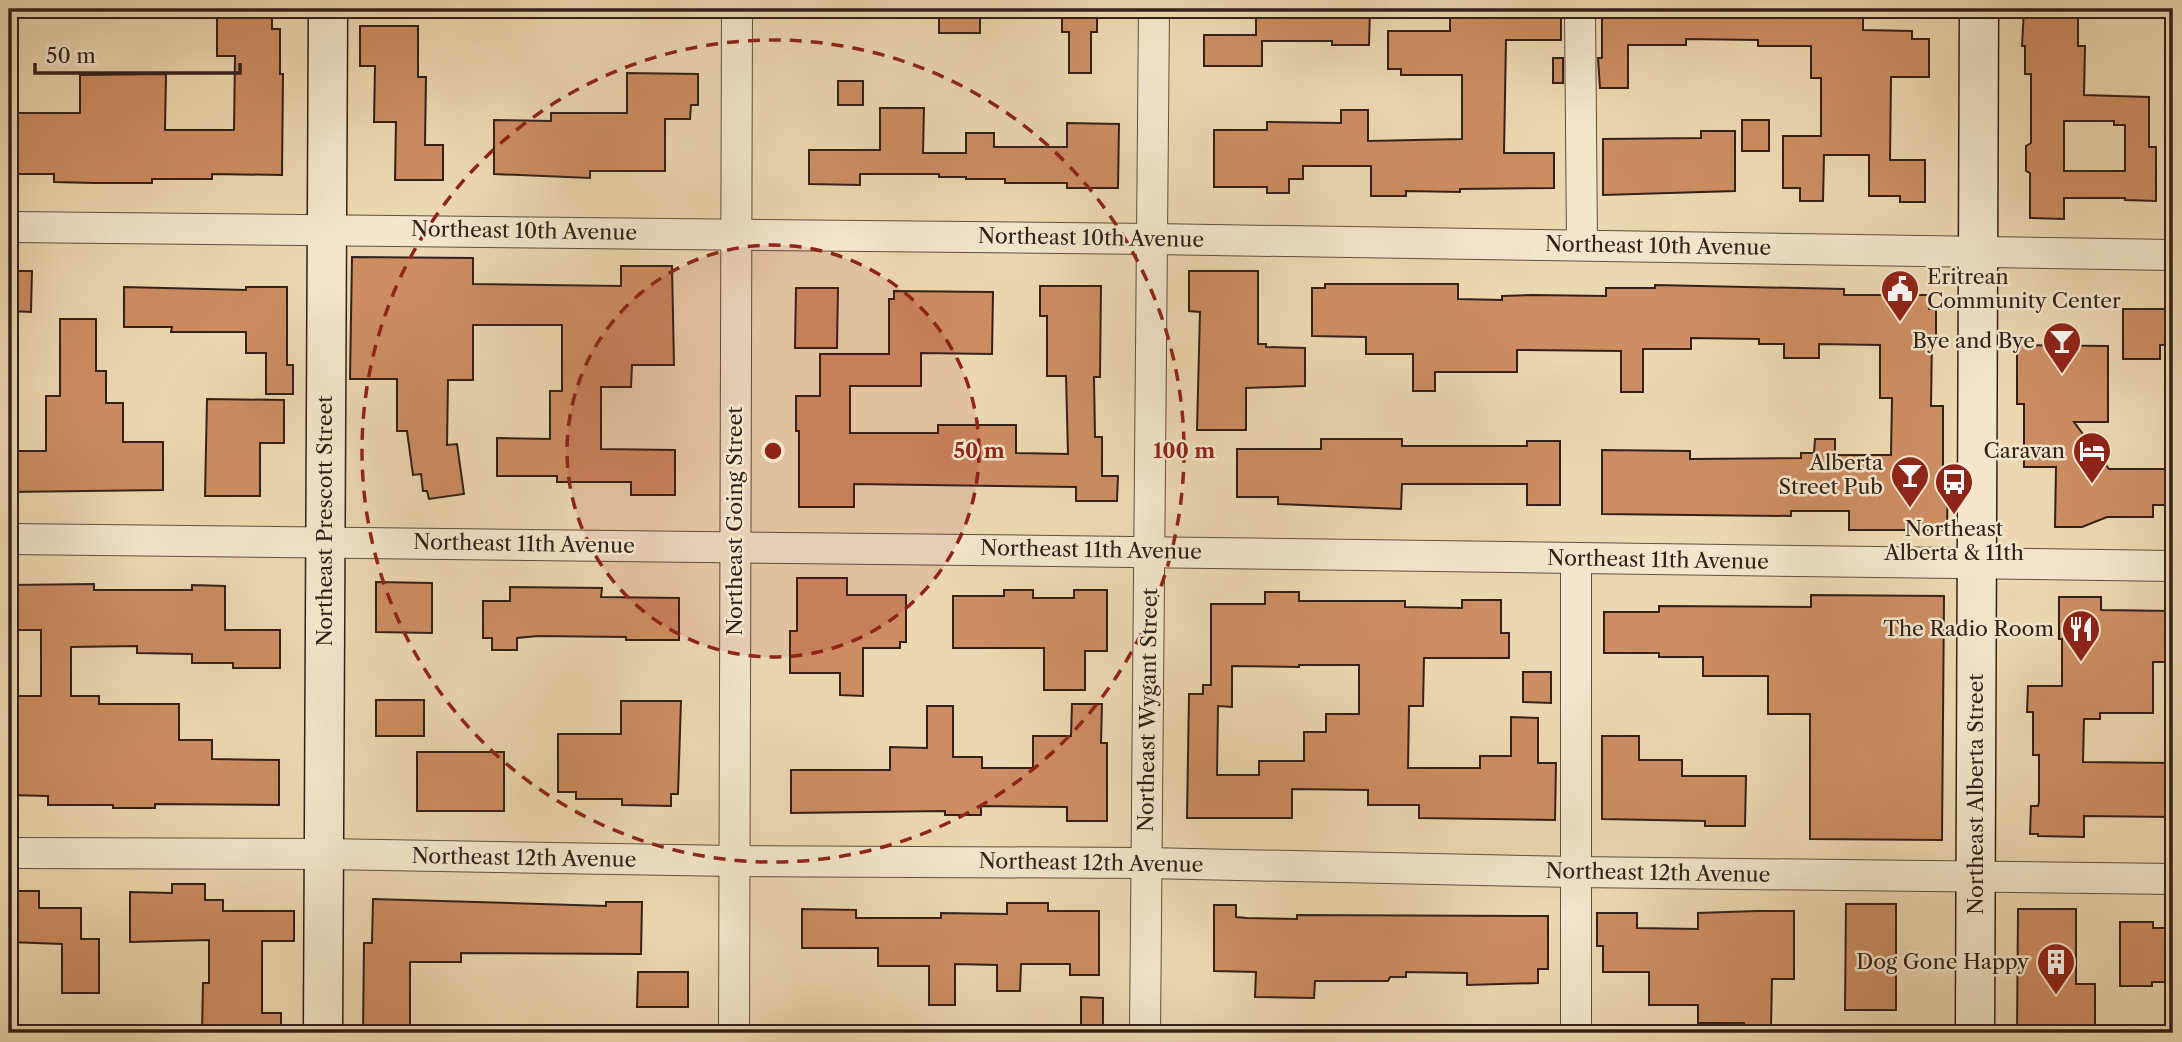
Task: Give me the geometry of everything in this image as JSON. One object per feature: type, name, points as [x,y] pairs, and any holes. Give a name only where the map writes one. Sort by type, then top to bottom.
[{"type":"street","name":"Northeast Prescott Street","points":[[323,1033],[328,9]]},
{"type":"street","name":"Northeast Going Street","points":[[734,1033],[737,9]]},
{"type":"street","name":"Northeast Wygant Street","points":[[1145,1033],[1154,9]]},
{"type":"street","points":[[1580,9],[1582,245]]},
{"type":"street","name":"Northeast Alberta Street","points":[[1975,1033],[1979,9]]},
{"type":"street","name":"Northeast 10th Avenue","points":[[9,227],[1152,239],[2173,255]]},
{"type":"street","name":"Northeast 11th Avenue","points":[[9,539],[1150,550],[1576,559],[2173,566]]},
{"type":"street","points":[[1576,559],[1576,1033]]},
{"type":"street","name":"Northeast 12th Avenue","points":[[9,853],[324,854],[734,862],[1146,863],[1577,872],[2173,879]]},
{"type":"building","points":[[939,9],[980,9],[980,33],[939,33]]},
{"type":"building","points":[[1062,9],[1097,9],[1097,32],[1091,32],[1091,73],[1069,73],[1069,32],[1062,32]]},
{"type":"building","points":[[1256,9],[1370,9],[1369,45],[1332,45],[1332,41],[1262,41],[1262,66],[1204,66],[1204,35],[1256,35]]},
{"type":"building","points":[[1450,9],[1561,9],[1561,40],[1506,40],[1504,153],[1554,153],[1554,188],[1406,191],[1406,196],[1371,196],[1371,166],[1303,166],[1303,179],[1289,179],[1289,193],[1267,193],[1267,187],[1214,187],[1214,130],[1267,130],[1267,122],[1341,123],[1341,110],[1368,110],[1368,141],[1462,139],[1462,75],[1401,75],[1401,69],[1388,69],[1388,31],[1450,31]]},
{"type":"building","points":[[1602,9],[1863,9],[1863,30],[1912,31],[1912,39],[1929,39],[1929,77],[1891,77],[1890,160],[1925,160],[1925,202],[1900,202],[1900,196],[1869,196],[1869,155],[1824,155],[1823,201],[1800,201],[1800,188],[1783,188],[1783,136],[1821,136],[1821,78],[1811,78],[1811,46],[1758,46],[1758,40],[1686,39],[1686,45],[1628,45],[1628,88],[1600,88],[1598,58],[1602,58]]},
{"type":"building","points":[[2024,9],[2078,9],[2078,46],[2085,46],[2084,95],[2149,97],[2149,147],[2156,147],[2156,201],[2064,198],[2064,219],[2030,218],[2030,173],[2026,171],[2026,146],[2031,143],[2031,74],[2025,74],[2025,46],[2022,46]],"holes":[[[2064,121],[2114,121],[2114,125],[2125,125],[2125,171],[2064,171]]]},
{"type":"building","points":[[217,16],[272,16],[272,29],[280,29],[280,74],[283,74],[282,175],[212,174],[212,179],[94,183],[54,182],[54,174],[9,174],[9,113],[80,113],[80,75],[166,74],[165,130],[234,130],[235,56],[217,56]]},
{"type":"building","points":[[360,26],[418,26],[418,77],[426,77],[425,145],[443,145],[443,180],[395,180],[396,122],[374,122],[375,66],[360,66]]},
{"type":"building","points":[[1553,58],[1563,58],[1563,83],[1553,83]]},
{"type":"building","points":[[627,73],[698,74],[698,105],[691,105],[690,119],[665,119],[665,171],[590,171],[590,178],[494,174],[494,120],[551,121],[551,113],[627,113]]},
{"type":"building","points":[[838,81],[863,81],[863,105],[838,105]]},
{"type":"building","points":[[880,108],[924,108],[923,153],[966,153],[966,133],[994,133],[994,147],[1067,147],[1067,123],[1119,124],[1118,188],[1067,188],[1067,183],[1005,183],[1005,179],[939,177],[939,174],[860,174],[860,185],[809,184],[809,150],[880,150]]},
{"type":"building","points":[[1742,120],[1769,120],[1769,151],[1742,151]]},
{"type":"building","points":[[1701,131],[1735,131],[1735,191],[1603,195],[1603,139],[1701,138]]},
{"type":"building","points":[[352,257],[473,258],[473,284],[621,286],[621,266],[672,266],[674,365],[632,365],[631,387],[601,387],[601,449],[675,450],[675,495],[631,495],[631,482],[557,482],[557,476],[497,476],[497,438],[550,439],[550,391],[562,391],[562,325],[473,325],[473,380],[448,380],[447,445],[457,444],[464,494],[429,499],[427,491],[423,491],[421,474],[413,475],[407,431],[397,431],[397,379],[350,379]]},
{"type":"building","points":[[9,271],[32,271],[31,312],[9,311]]},
{"type":"building","points":[[1189,271],[1258,271],[1258,344],[1266,344],[1266,347],[1305,348],[1305,386],[1246,388],[1246,430],[1197,430],[1200,312],[1189,311]]},
{"type":"building","points":[[1325,284],[1458,284],[1458,299],[1502,300],[1502,296],[1606,296],[1606,288],[1655,288],[1655,285],[1844,289],[1844,295],[1929,295],[1929,309],[1936,309],[1936,337],[1932,337],[1931,406],[1943,406],[1943,475],[1948,475],[1947,530],[1849,530],[1849,511],[1791,511],[1791,516],[1602,514],[1602,450],[1690,451],[1690,459],[1801,458],[1801,453],[1814,453],[1815,439],[1835,439],[1835,455],[1891,455],[1892,398],[1880,398],[1880,345],[1819,344],[1819,358],[1784,358],[1784,344],[1759,344],[1759,339],[1691,338],[1691,349],[1643,349],[1643,392],[1621,392],[1621,351],[1517,350],[1517,372],[1435,372],[1435,391],[1413,391],[1413,354],[1366,354],[1366,337],[1312,336],[1312,288],[1325,288]]},
{"type":"building","points":[[1040,286],[1101,286],[1100,377],[1094,377],[1095,437],[1102,437],[1102,476],[1118,476],[1117,501],[1076,501],[1076,487],[854,484],[854,507],[799,507],[796,396],[820,396],[820,354],[889,354],[889,299],[894,299],[894,291],[993,292],[992,354],[921,353],[921,386],[850,386],[850,433],[938,433],[938,425],[1016,425],[1016,453],[1068,454],[1066,376],[1047,376],[1047,316],[1040,316]]},
{"type":"building","points":[[124,287],[246,290],[246,287],[287,287],[287,365],[293,365],[293,394],[266,394],[266,353],[246,353],[246,332],[171,332],[172,327],[124,327]]},
{"type":"building","points":[[796,288],[838,288],[837,348],[795,348]]},
{"type":"building","points":[[2123,309],[2173,309],[2173,345],[2160,345],[2160,359],[2123,359]]},
{"type":"building","points":[[60,319],[96,319],[96,371],[106,371],[106,403],[123,403],[123,442],[163,442],[163,490],[9,492],[9,451],[46,451],[46,396],[60,396]]},
{"type":"building","points":[[2017,345],[2108,346],[2108,422],[2074,422],[2109,469],[2173,469],[2173,505],[2153,505],[2153,517],[2107,517],[2082,527],[2055,527],[2056,467],[2024,467],[2024,404],[2017,404]]},
{"type":"building","points":[[207,399],[284,400],[284,443],[260,443],[260,496],[205,496]]},
{"type":"building","points":[[1321,439],[1402,439],[1402,446],[1527,446],[1527,441],[1560,441],[1560,505],[1527,505],[1527,484],[1402,484],[1401,509],[1278,504],[1278,497],[1237,497],[1237,449],[1321,449]]},
{"type":"building","points":[[797,578],[847,578],[847,595],[906,595],[906,642],[900,642],[900,648],[863,648],[863,696],[840,695],[840,673],[790,673],[790,631],[797,631]]},
{"type":"building","points":[[376,582],[432,583],[432,633],[376,632]]},
{"type":"building","points":[[94,584],[94,590],[192,590],[192,585],[225,586],[225,630],[280,630],[280,668],[233,668],[233,663],[192,663],[192,654],[137,653],[137,646],[71,647],[71,696],[99,696],[99,704],[179,704],[179,740],[212,740],[212,759],[279,760],[279,805],[155,804],[155,808],[113,808],[113,805],[48,805],[48,796],[9,795],[9,746],[15,746],[15,696],[41,696],[41,630],[9,630],[9,585]]},
{"type":"building","points":[[510,587],[602,588],[601,597],[679,598],[679,640],[538,636],[517,638],[517,650],[492,650],[492,638],[483,638],[483,601],[510,601]]},
{"type":"building","points":[[1004,590],[1033,590],[1033,598],[1074,598],[1074,590],[1107,590],[1107,651],[1085,651],[1085,690],[1044,690],[1044,648],[953,648],[953,596],[1004,596]]},
{"type":"building","points":[[1265,592],[1299,592],[1299,601],[1405,601],[1405,607],[1462,608],[1462,600],[1501,600],[1501,633],[1509,633],[1509,658],[1424,658],[1423,706],[1409,706],[1408,768],[1480,768],[1480,756],[1511,756],[1511,717],[1538,718],[1538,763],[1556,763],[1555,820],[1419,818],[1419,805],[1368,805],[1368,790],[1292,789],[1292,818],[1187,818],[1189,694],[1203,694],[1203,685],[1211,685],[1211,604],[1265,604]],"holes":[[[1359,665],[1359,714],[1326,714],[1326,732],[1304,732],[1304,761],[1259,761],[1259,775],[1217,775],[1218,706],[1232,707],[1232,666]]]},
{"type":"building","points":[[1811,595],[1944,596],[1942,840],[1810,839],[1810,714],[1768,714],[1768,676],[1703,676],[1703,657],[1659,657],[1659,653],[1604,653],[1604,612],[1659,612],[1659,606],[1811,607]]},
{"type":"building","points":[[2059,597],[2101,597],[2101,610],[2173,611],[2173,662],[2153,662],[2153,713],[2100,713],[2100,719],[2084,719],[2083,762],[2173,763],[2173,817],[2084,816],[2084,837],[2030,834],[2031,806],[2038,806],[2039,802],[2039,755],[2033,755],[2033,712],[2027,712],[2028,686],[2062,686]]},
{"type":"building","points":[[1523,672],[1551,672],[1551,703],[1523,702]]},
{"type":"building","points":[[376,700],[424,700],[424,736],[376,736]]},
{"type":"building","points":[[621,701],[681,701],[678,794],[671,794],[671,806],[622,805],[622,799],[576,799],[576,792],[558,792],[558,734],[621,734]]},
{"type":"building","points":[[1072,704],[1102,704],[1101,743],[1107,743],[1107,821],[1067,821],[1067,807],[981,806],[981,815],[945,815],[945,811],[791,813],[791,770],[890,770],[890,747],[927,748],[927,706],[953,706],[953,757],[982,757],[982,768],[1033,768],[1033,736],[1071,736]]},
{"type":"building","points":[[1602,736],[1639,736],[1639,760],[1682,760],[1682,776],[1746,776],[1745,826],[1705,826],[1705,821],[1602,819]]},
{"type":"building","points":[[417,752],[504,752],[504,811],[417,811]]},
{"type":"building","points":[[172,884],[205,884],[205,900],[223,900],[223,911],[294,911],[294,941],[262,941],[262,1013],[281,1013],[281,1033],[202,1033],[203,983],[209,983],[209,940],[130,942],[130,892],[172,893]]},
{"type":"building","points":[[9,891],[39,891],[39,908],[81,908],[81,939],[99,939],[99,993],[62,993],[62,944],[9,942]]},
{"type":"building","points":[[373,899],[606,906],[606,902],[642,902],[641,954],[461,953],[461,962],[410,962],[410,1033],[363,1033],[364,943],[372,943]]},
{"type":"building","points":[[1007,903],[1048,903],[1048,911],[1099,911],[1099,975],[1070,975],[1070,964],[1021,964],[1020,991],[997,991],[997,965],[955,964],[955,1005],[929,1005],[929,966],[878,966],[878,948],[802,948],[802,909],[856,910],[856,918],[941,918],[941,913],[1007,914]]},
{"type":"building","points":[[1846,904],[1896,904],[1896,1010],[1845,1010]]},
{"type":"building","points":[[1214,905],[1236,905],[1236,917],[1247,918],[1297,919],[1297,915],[1548,916],[1548,969],[1538,969],[1538,983],[1467,985],[1467,973],[1406,972],[1406,977],[1390,977],[1388,981],[1315,981],[1314,998],[1255,997],[1256,972],[1214,971]]},
{"type":"building","points":[[2018,909],[2076,909],[2076,984],[2095,984],[2095,1029],[2075,1029],[2075,1033],[2017,1033]]},
{"type":"building","points":[[1794,911],[1794,979],[1772,979],[1771,1028],[1744,1028],[1744,1023],[1698,1023],[1698,1005],[1649,1005],[1649,972],[1603,972],[1603,946],[1597,946],[1597,913],[1637,913],[1637,928],[1698,929],[1698,913]]},
{"type":"building","points":[[2120,922],[2153,922],[2153,928],[2173,928],[2173,982],[2152,982],[2152,986],[2120,986]]},
{"type":"building","points":[[638,972],[688,972],[688,1007],[637,1007]]},
{"type":"building","points":[[1081,997],[1103,998],[1103,1033],[1081,1033]]},
{"type":"place","name":"Eritrean Community Center","points":[[1900,323]]},
{"type":"place","name":"Bye and Bye","points":[[2062,375]]},
{"type":"place","name":"Caravan","points":[[2092,485]]},
{"type":"place","name":"Alberta Street Pub","points":[[1910,509]]},
{"type":"place","name":"Northeast Alberta & 11th","points":[[1954,516]]},
{"type":"place","name":"The Radio Room","points":[[2081,663]]},
{"type":"place","name":"Dog Gone Happy","points":[[2056,996]]}]
